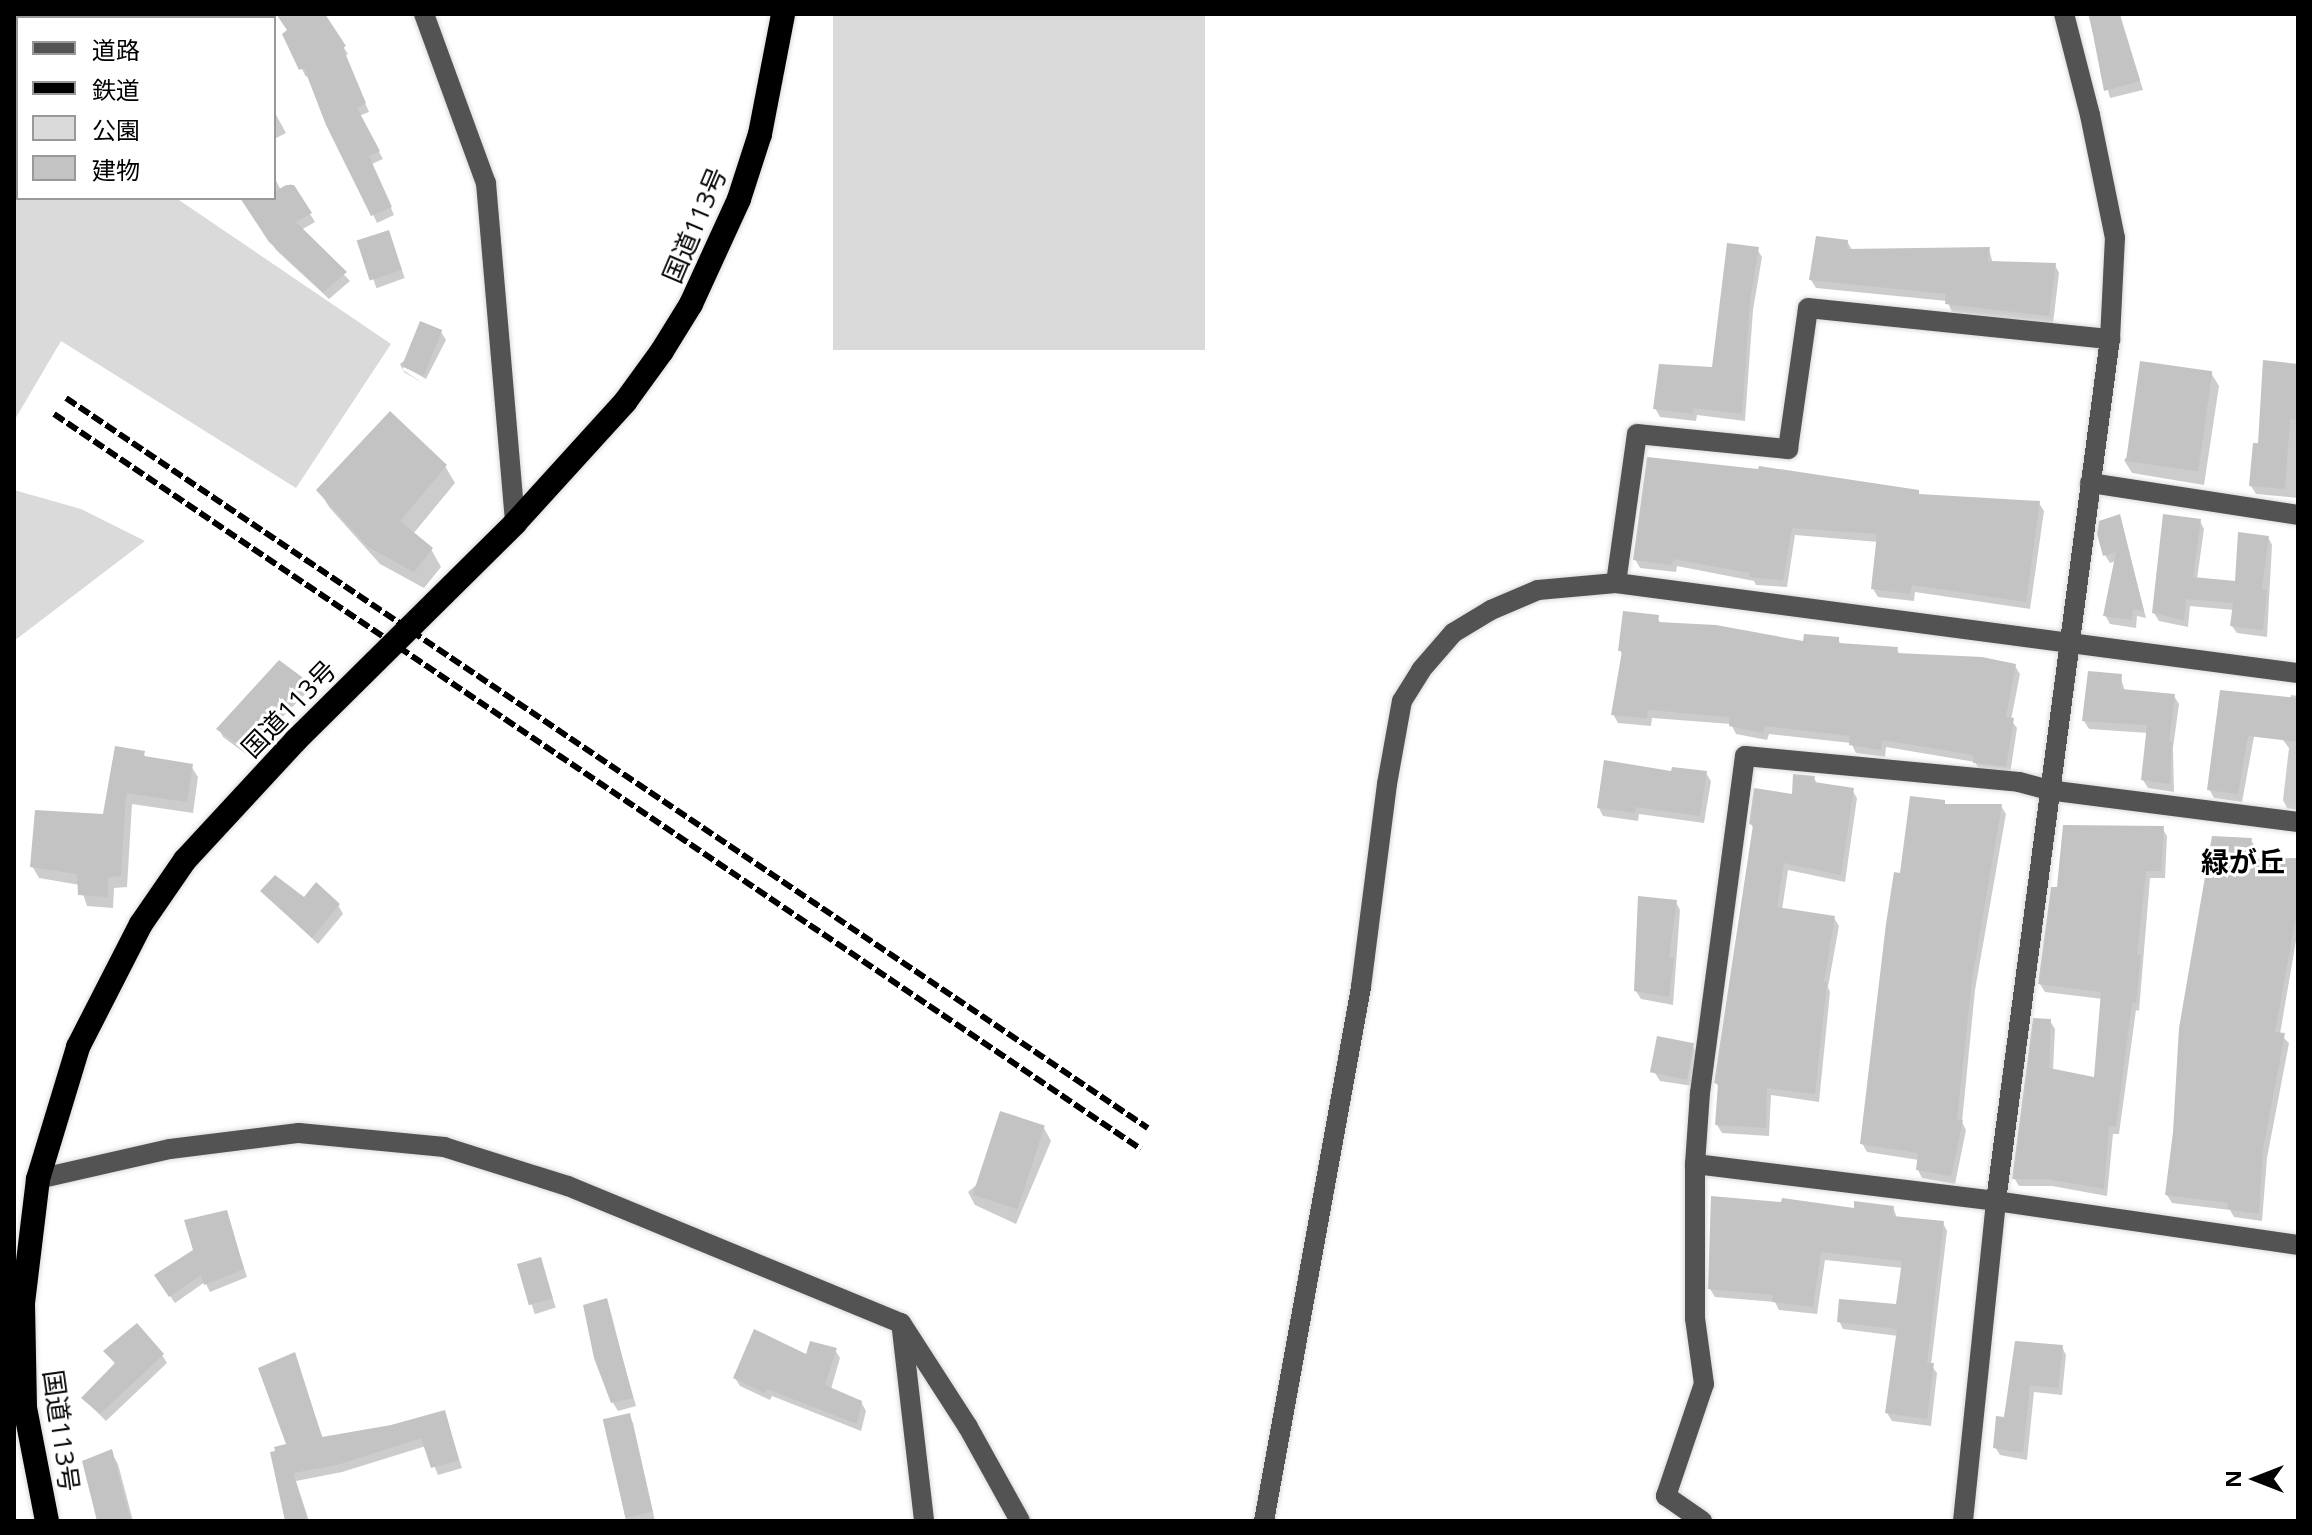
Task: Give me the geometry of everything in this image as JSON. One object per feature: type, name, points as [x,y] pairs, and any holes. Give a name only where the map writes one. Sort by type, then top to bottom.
[{"type":"highway","name":"国道113号","points":[[47,1521],[25,1408],[23,1303],[38,1179],[78,1047],[141,924],[185,860],[296,740],[515,523],[625,402],[691,304],[717,253],[760,134],[783,14]]},
{"type":"street","points":[[424,14],[486,183],[515,523]]},
{"type":"street","points":[[1963,1521],[1996,1201],[2110,339],[2115,238],[2090,115],[2064,14]]},
{"type":"street","points":[[1616,583],[1637,434],[1788,449],[1808,308],[2110,339]]},
{"type":"street","points":[[2090,483],[2298,515]]},
{"type":"street","points":[[1264,1521],[1361,987],[1387,784],[1402,701],[1421,670],[1453,633],[1491,610],[1538,590],[1616,583],[2298,673]]},
{"type":"street","points":[[1702,1521],[1666,1496],[1704,1384],[1695,1318],[1695,1164],[1700,1093],[1745,756],[2019,782],[2048,790],[2298,822]]},
{"type":"street","points":[[38,1179],[170,1149],[299,1133],[444,1147],[568,1186],[901,1323],[968,1427],[1020,1521]]},
{"type":"street","points":[[1695,1164],[1996,1201],[2298,1245]]},
{"type":"street","points":[[901,1323],[924,1521]]},
{"type":"green space","points":[[833,14],[1205,14],[1205,350],[833,350]]},
{"type":"green space","points":[[14,88],[16,200],[179,200],[391,344],[296,488],[61,341],[14,421]]},
{"type":"green space","points":[[14,490],[81,509],[145,541],[14,641]]},
{"type":"building","points":[[276,14],[325,14],[346,46],[343,48],[366,103],[357,108],[380,151],[369,156],[392,207],[371,216],[326,125],[304,68],[299,70],[282,34],[287,30]]},
{"type":"building","points":[[2089,14],[2119,14],[2140,81],[2104,91]]},
{"type":"building","points":[[286,185],[294,185],[312,213],[296,222],[347,272],[323,292],[269,242],[241,200],[276,200],[276,191]]},
{"type":"building","points":[[389,230],[402,270],[370,280],[357,241]]},
{"type":"building","points":[[1816,236],[1848,240],[1847,249],[1990,247],[1988,261],[2056,263],[2049,316],[1945,304],[1946,294],[1809,280]]},
{"type":"building","points":[[1727,243],[1759,247],[1750,301],[1742,414],[1693,408],[1693,414],[1653,409],[1659,364],[1712,367]]},
{"type":"building","points":[[420,321],[442,330],[424,375],[402,366]]},
{"type":"building","points":[[2263,360],[2298,364],[2298,420],[2290,419],[2285,489],[2249,486],[2253,443],[2258,443]]},
{"type":"building","points":[[2140,361],[2212,371],[2198,471],[2126,461]]},
{"type":"building","points":[[390,411],[447,465],[400,521],[433,548],[414,572],[368,547],[316,490]]},
{"type":"building","points":[[1647,457],[1758,469],[1759,466],[1919,490],[1919,494],[2040,501],[2026,602],[1912,585],[1910,594],[1871,589],[1877,534],[1792,528],[1783,580],[1749,577],[1750,573],[1673,559],[1672,565],[1633,560]]},
{"type":"building","points":[[2120,514],[2144,611],[2133,609],[2132,620],[2103,616],[2116,552],[2103,556],[2097,534],[2099,521]]},
{"type":"building","points":[[2163,514],[2201,519],[2193,577],[2235,581],[2238,532],[2269,536],[2262,589],[2267,590],[2263,630],[2230,626],[2233,603],[2186,599],[2184,620],[2152,613]]},
{"type":"building","points":[[1623,611],[1659,615],[1658,622],[1716,625],[1803,641],[1804,634],[1839,637],[1839,643],[1898,647],[1897,653],[1982,657],[2016,664],[2006,717],[2014,718],[2006,767],[1973,763],[1974,755],[1882,740],[1881,750],[1849,745],[1850,736],[1765,726],[1763,733],[1729,726],[1730,717],[1648,710],[1647,718],[1611,715],[1622,651],[1618,651]]},
{"type":"building","points":[[279,660],[306,680],[241,747],[216,729]]},
{"type":"building","points":[[2088,671],[2122,674],[2121,689],[2175,694],[2169,742],[2172,742],[2170,784],[2141,780],[2147,725],[2082,721]]},
{"type":"building","points":[[2220,690],[2298,698],[2298,742],[2248,736],[2238,794],[2207,790]]},
{"type":"building","points":[[115,746],[145,751],[144,756],[193,764],[187,802],[126,793],[121,876],[108,877],[108,897],[78,895],[77,874],[30,867],[35,810],[103,814]]},
{"type":"building","points":[[1604,760],[1671,771],[1672,767],[1707,771],[1700,816],[1636,807],[1635,813],[1597,808]]},
{"type":"building","points":[[1793,774],[1815,776],[1814,782],[1854,788],[1841,875],[1784,863],[1777,907],[1835,916],[1824,982],[1827,982],[1815,1094],[1767,1088],[1766,1128],[1715,1125],[1718,1084],[1714,1083],[1753,825],[1749,824],[1754,788],[1792,794]]},
{"type":"building","points":[[1910,796],[1945,800],[1945,804],[2002,804],[1972,980],[1957,1120],[1963,1120],[1951,1176],[1916,1170],[1918,1153],[1860,1144],[1886,924],[1894,872],[1900,873]]},
{"type":"building","points":[[2063,825],[2164,826],[2161,871],[2146,871],[2137,954],[2141,955],[2136,1003],[2132,1003],[2116,1127],[2109,1126],[2104,1189],[2047,1179],[2012,1179],[2033,1018],[2051,1019],[2049,1068],[2094,1077],[2101,992],[2038,984],[2051,887],[2057,887]]},
{"type":"building","points":[[2212,836],[2252,838],[2249,859],[2298,858],[2298,906],[2275,1032],[2285,1033],[2263,1149],[2259,1214],[2227,1209],[2228,1203],[2165,1195],[2173,1132],[2179,1028]]},
{"type":"building","points":[[275,875],[304,897],[316,882],[340,904],[312,938],[260,891]]},
{"type":"building","points":[[1638,896],[1677,900],[1669,957],[1674,958],[1669,997],[1634,991]]},
{"type":"building","points":[[1657,1036],[1694,1043],[1687,1080],[1650,1072]]},
{"type":"building","points":[[1000,1111],[1045,1126],[1018,1209],[973,1195]]},
{"type":"building","points":[[1711,1196],[1781,1202],[1782,1198],[1854,1208],[1854,1201],[1894,1206],[1893,1216],[1944,1221],[1927,1363],[1934,1363],[1927,1419],[1885,1413],[1897,1329],[1837,1322],[1839,1299],[1896,1304],[1902,1261],[1821,1252],[1813,1307],[1772,1302],[1773,1295],[1708,1289]]},
{"type":"building","points":[[227,1210],[244,1269],[204,1285],[201,1275],[169,1297],[154,1275],[193,1250],[184,1220]]},
{"type":"building","points":[[541,1257],[553,1298],[529,1305],[517,1264]]},
{"type":"building","points":[[607,1298],[633,1398],[611,1403],[594,1358],[583,1305]]},
{"type":"building","points":[[137,1323],[164,1354],[100,1414],[81,1398],[115,1363],[103,1351]]},
{"type":"building","points":[[754,1329],[806,1354],[810,1341],[837,1348],[825,1385],[862,1401],[857,1424],[767,1389],[765,1393],[733,1378]]},
{"type":"building","points":[[2015,1341],[2063,1345],[2058,1388],[2030,1385],[2023,1453],[1993,1448],[1996,1416],[2004,1417]]},
{"type":"building","points":[[295,1352],[322,1437],[391,1425],[445,1410],[459,1460],[431,1468],[421,1438],[337,1465],[293,1473],[308,1521],[285,1521],[270,1452],[275,1451],[274,1447],[286,1444],[258,1368]]},
{"type":"building","points":[[630,1413],[653,1511],[625,1518],[603,1419]]},
{"type":"building","points":[[112,1449],[131,1521],[97,1521],[82,1461]]},
{"type":"railway","points":[[66,398],[1148,1128]]},
{"type":"railway","points":[[54,414],[1141,1149]]},
{"type":"district","name":"緑が丘","points":[[2243,861]]}]
